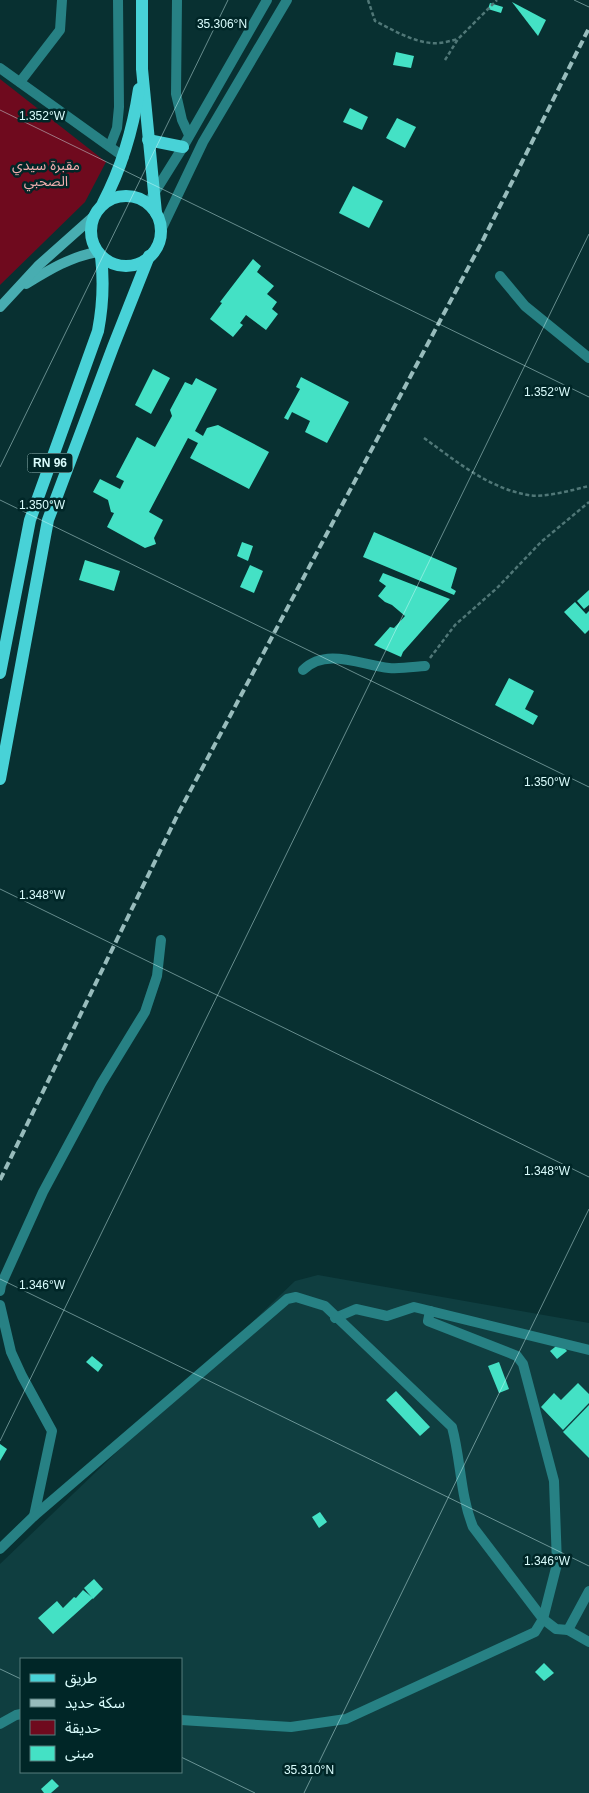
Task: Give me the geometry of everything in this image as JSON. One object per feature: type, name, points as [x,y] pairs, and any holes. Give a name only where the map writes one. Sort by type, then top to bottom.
[{"type":"main road","points":[[94,216],[91,235],[99,254],[110,262],[125,265],[141,262],[156,249],[161,230],[152,203],[142,69],[142,0]]},
{"type":"main road","points":[[0,307],[39,264],[94,216],[102,204],[124,157],[132,130],[142,69]]},
{"type":"main road","points":[[148,140],[186,141]]},
{"type":"main road","points":[[102,204],[112,198],[123,195],[135,196],[152,203]]},
{"type":"main road","points":[[14,291],[58,264],[82,255],[99,254]]},
{"type":"main road","name":"RN 96","points":[[0,673],[30,520],[98,330],[104,281],[99,254]]},
{"type":"main road","name":"RN 96","points":[[0,779],[48,520],[149,256]]},
{"type":"street","points":[[20,82],[60,30],[62,0]]},
{"type":"street","points":[[110,146],[116,128],[119,106],[118,0]]},
{"type":"street","points":[[177,0],[177,103],[186,141]]},
{"type":"street","points":[[152,203],[267,0]]},
{"type":"street","points":[[161,230],[204,142],[287,0]]},
{"type":"street","points":[[0,68],[124,157]]},
{"type":"street","points":[[500,276],[525,306],[589,358]]},
{"type":"street","points":[[303,670],[309,664],[321,658],[390,668],[424,666]]},
{"type":"street","points":[[0,1291],[43,1192],[101,1084],[145,1012],[157,976],[161,940]]},
{"type":"street","points":[[0,1549],[34,1516],[287,1298],[296,1297],[325,1306],[335,1318],[452,1427],[466,1510],[472,1527],[543,1619],[556,1629],[568,1630],[589,1642]]},
{"type":"street","points":[[0,1305],[11,1352],[52,1431],[34,1516]]},
{"type":"street","points":[[335,1318],[356,1309],[387,1316],[414,1307],[589,1350]]},
{"type":"street","points":[[182,1720],[291,1727],[346,1719],[535,1632],[543,1619],[557,1564],[554,1481],[523,1364],[517,1356],[428,1321],[430,1311]]},
{"type":"street","points":[[568,1630],[589,1591]]},
{"type":"street","points":[[0,1724],[20,1714]]},
{"type":"path","points":[[368,0],[375,21],[404,35],[431,43],[444,43],[458,39]]},
{"type":"path","points":[[445,60],[458,39],[497,0]]},
{"type":"path","points":[[424,438],[459,463],[495,485],[530,495],[561,493],[589,486]]},
{"type":"path","points":[[424,666],[455,625],[497,588],[541,542],[589,502]]},
{"type":"shaded area","points":[[318,1275],[589,1323],[589,1793],[0,1793],[0,1564],[295,1281]]},
{"type":"green space","name":"مقبرة سيدي الصحبي","points":[[0,79],[106,162],[85,202],[0,285]]},
{"type":"building","points":[[512,2],[546,20],[538,36]]},
{"type":"building","points":[[490,3],[503,7],[501,13],[488,9]]},
{"type":"building","points":[[396,52],[414,56],[411,68],[393,65]]},
{"type":"building","points":[[350,108],[368,117],[362,130],[343,122]]},
{"type":"building","points":[[397,118],[416,127],[405,148],[386,138]]},
{"type":"building","points":[[353,186],[383,201],[369,228],[339,213]]},
{"type":"building","points":[[253,259],[261,266],[257,272],[274,286],[267,294],[277,302],[272,309],[278,314],[266,330],[246,315],[240,323],[243,325],[233,337],[210,319],[222,303],[220,302]]},
{"type":"building","points":[[153,369],[170,378],[151,414],[135,405]]},
{"type":"building","points":[[301,377],[349,402],[327,443],[305,432],[310,421],[292,412],[288,420],[284,418],[300,389],[296,387]]},
{"type":"building","points":[[196,378],[217,389],[195,431],[203,436],[207,428],[218,425],[269,452],[249,489],[190,458],[198,443],[188,438],[149,512],[163,520],[154,538],[156,544],[145,548],[107,527],[114,513],[111,512],[108,500],[93,492],[100,479],[120,489],[124,481],[116,477],[137,437],[155,447],[172,416],[170,410],[185,382],[192,385]]},
{"type":"building","points":[[374,532],[457,568],[451,588],[456,591],[454,595],[363,557]]},
{"type":"building","points":[[242,542],[253,546],[248,561],[237,556]]},
{"type":"building","points":[[85,560],[120,571],[114,591],[79,580]]},
{"type":"building","points":[[250,565],[263,571],[254,593],[240,587]]},
{"type":"building","points":[[383,573],[450,599],[403,652],[401,657],[374,645],[390,627],[394,628],[405,616],[378,596],[386,586],[379,581]]},
{"type":"building","points":[[589,590],[589,605],[584,609],[577,601]]},
{"type":"building","points":[[575,602],[586,614],[589,611],[589,630],[585,634],[564,612]]},
{"type":"building","points":[[509,678],[534,691],[525,709],[538,716],[533,725],[495,705]]},
{"type":"building","points":[[560,1343],[567,1351],[557,1359],[550,1351]]},
{"type":"building","points":[[92,1356],[103,1365],[98,1372],[86,1362]]},
{"type":"building","points":[[499,1362],[509,1389],[499,1393],[488,1366]]},
{"type":"building","points":[[578,1383],[589,1394],[589,1403],[563,1430],[541,1407],[554,1393],[561,1400]]},
{"type":"building","points":[[396,1391],[430,1427],[420,1436],[386,1400]]},
{"type":"building","points":[[589,1405],[589,1458],[563,1432]]},
{"type":"building","points":[[0,1444],[7,1449],[0,1461]]},
{"type":"building","points":[[320,1512],[327,1522],[319,1528],[312,1517]]},
{"type":"building","points":[[94,1579],[103,1589],[93,1599],[84,1588]]},
{"type":"building","points":[[83,1590],[93,1598],[53,1634],[38,1618],[57,1601],[63,1608]]},
{"type":"building","points":[[544,1663],[554,1673],[544,1681],[535,1672]]},
{"type":"building","points":[[52,1779],[59,1786],[51,1793],[44,1793],[41,1789]]},
{"type":"railway","points":[[0,1180],[179,812],[484,238],[589,28]]}]
